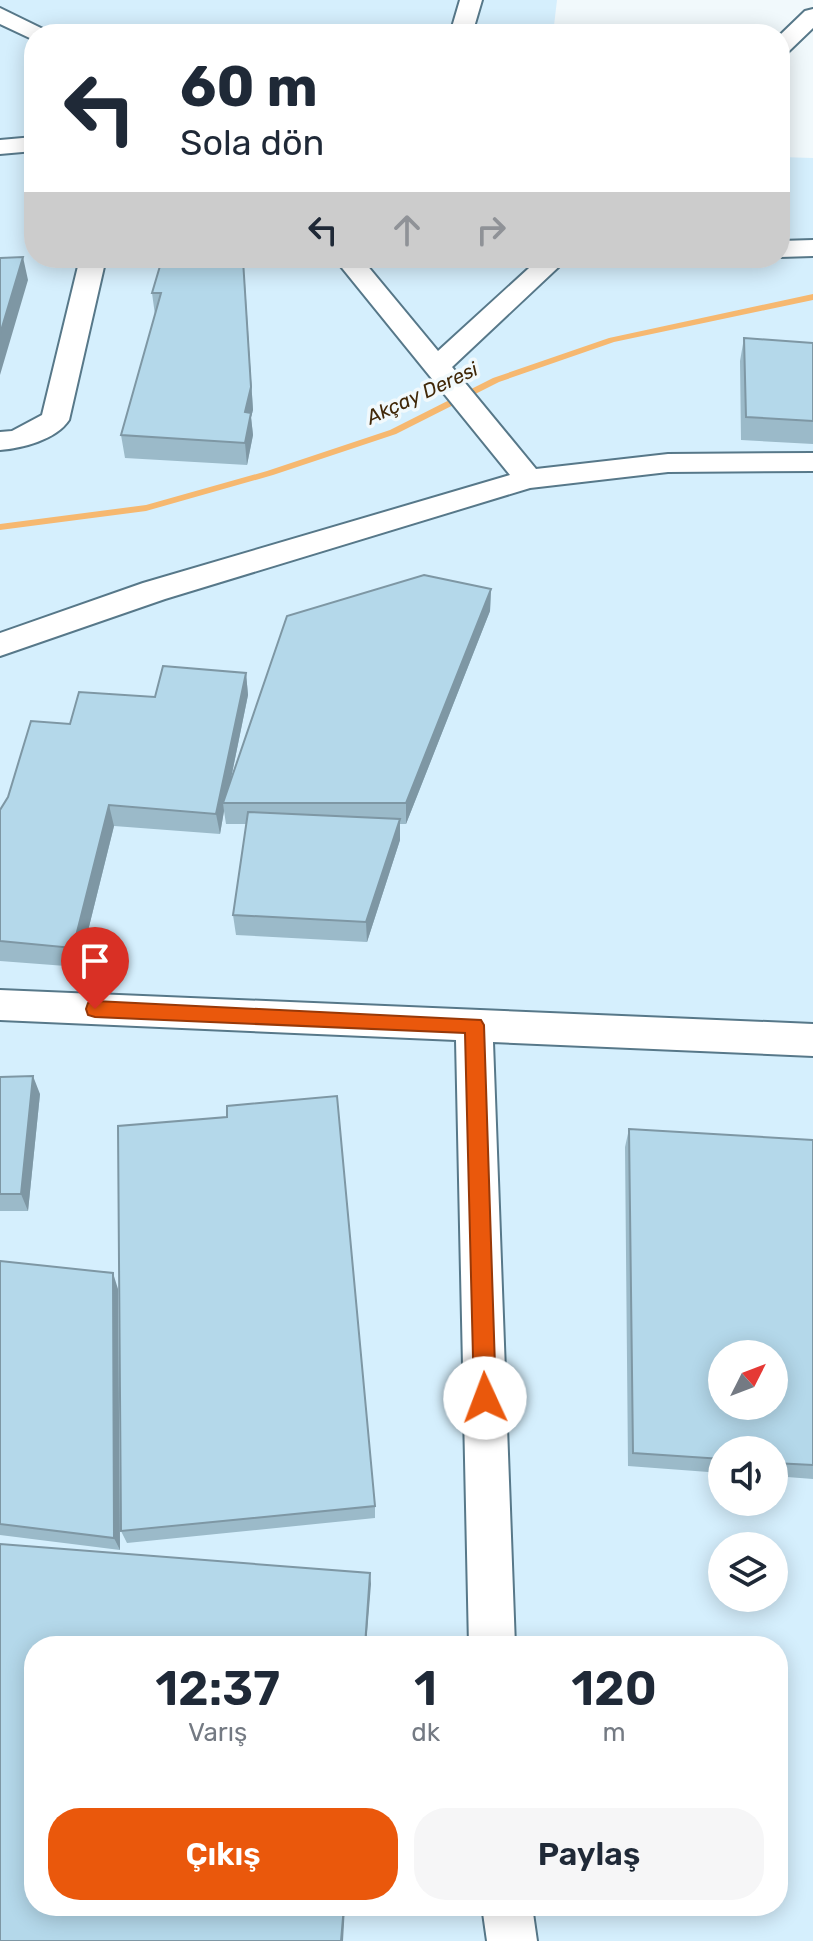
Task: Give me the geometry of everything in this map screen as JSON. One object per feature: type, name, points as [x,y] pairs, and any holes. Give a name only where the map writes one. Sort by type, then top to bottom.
[{"type":"street","points":[[464,24],[471,0]]},
{"type":"street","points":[[790,38],[813,16]]},
{"type":"street","points":[[0,147],[24,145]]},
{"type":"street","points":[[790,249],[813,248]]},
{"type":"street","points":[[0,441],[18,439],[55,420],[91,268]]},
{"type":"street","points":[[355,268],[529,479]]},
{"type":"street","points":[[445,375],[546,268]]},
{"type":"street","points":[[0,645],[154,591],[529,479],[668,463],[813,462]]},
{"type":"street","points":[[0,1005],[813,1040]]},
{"type":"street","points":[[474,1025],[492,1636]]},
{"type":"street","points":[[508,1916],[512,1941]]},
{"type":"shaded area","points":[[0,0],[557,0],[554,24],[24,24],[24,268],[790,268],[790,157],[813,158],[813,1941],[0,1941]]},
{"type":"building","points":[[23,257],[0,334],[0,258]]},
{"type":"building","points":[[159,268],[244,268],[251,387],[245,412],[251,413],[245,443],[121,435],[161,293],[152,293]]},
{"type":"building","points":[[744,338],[813,343],[813,421],[746,417]]},
{"type":"building","points":[[424,575],[491,589],[406,803],[223,803],[287,616]]},
{"type":"building","points":[[163,666],[246,673],[216,814],[109,805],[73,948],[0,941],[0,810],[8,797],[31,721],[70,724],[79,692],[155,697]]},
{"type":"building","points":[[248,812],[400,819],[366,922],[233,915]]},
{"type":"building","points":[[33,1076],[21,1194],[0,1194],[0,1077]]},
{"type":"building","points":[[337,1096],[375,1506],[121,1531],[118,1126],[227,1117],[227,1106]]},
{"type":"building","points":[[629,1129],[813,1140],[813,1465],[788,1464],[788,1436],[708,1436],[708,1458],[633,1453]]},
{"type":"building","points":[[0,1261],[113,1273],[114,1538],[0,1524]]},
{"type":"building","points":[[0,1544],[370,1573],[366,1636],[24,1636],[24,1916],[343,1916],[341,1941],[0,1941]]},
{"type":"waterway","name":"Akçay Deresi","points":[[0,527],[146,508],[270,473],[393,432],[496,380],[612,340],[813,297]]},
{"type":"route","points":[[95,1009],[474,1025],[485,1398]]}]
